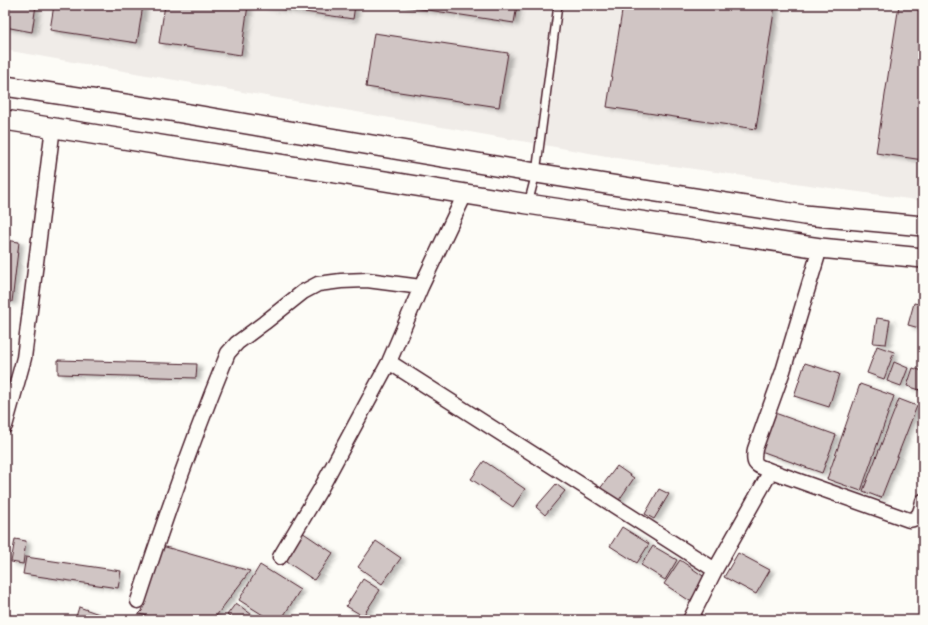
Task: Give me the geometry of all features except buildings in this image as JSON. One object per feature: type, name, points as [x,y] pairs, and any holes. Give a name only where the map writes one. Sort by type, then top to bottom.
[{"type":"street","points":[[5,86],[171,111],[536,173],[804,215],[923,226]]},
{"type":"street","points":[[5,120],[528,204],[820,248],[923,258]]},
{"type":"street","points":[[5,426],[24,358],[53,127]]},
{"type":"street","points":[[280,557],[320,490],[389,362],[421,287],[465,194]]},
{"type":"street","points":[[799,244],[804,215]]},
{"type":"street","points":[[820,248],[783,371],[755,449],[754,462],[771,471],[909,520],[914,520],[920,513],[923,501]]},
{"type":"street","points":[[138,601],[192,443],[228,353],[237,343],[303,292],[318,284],[367,280],[421,287]]},
{"type":"street","points":[[389,362],[715,570]]},
{"type":"street","points":[[690,620],[715,570],[771,471]]},
{"type":"lane","points":[[528,204],[536,173],[558,5]]},
{"type":"shaded area","points":[[5,5],[923,5],[923,201],[623,159],[5,50]]}]
